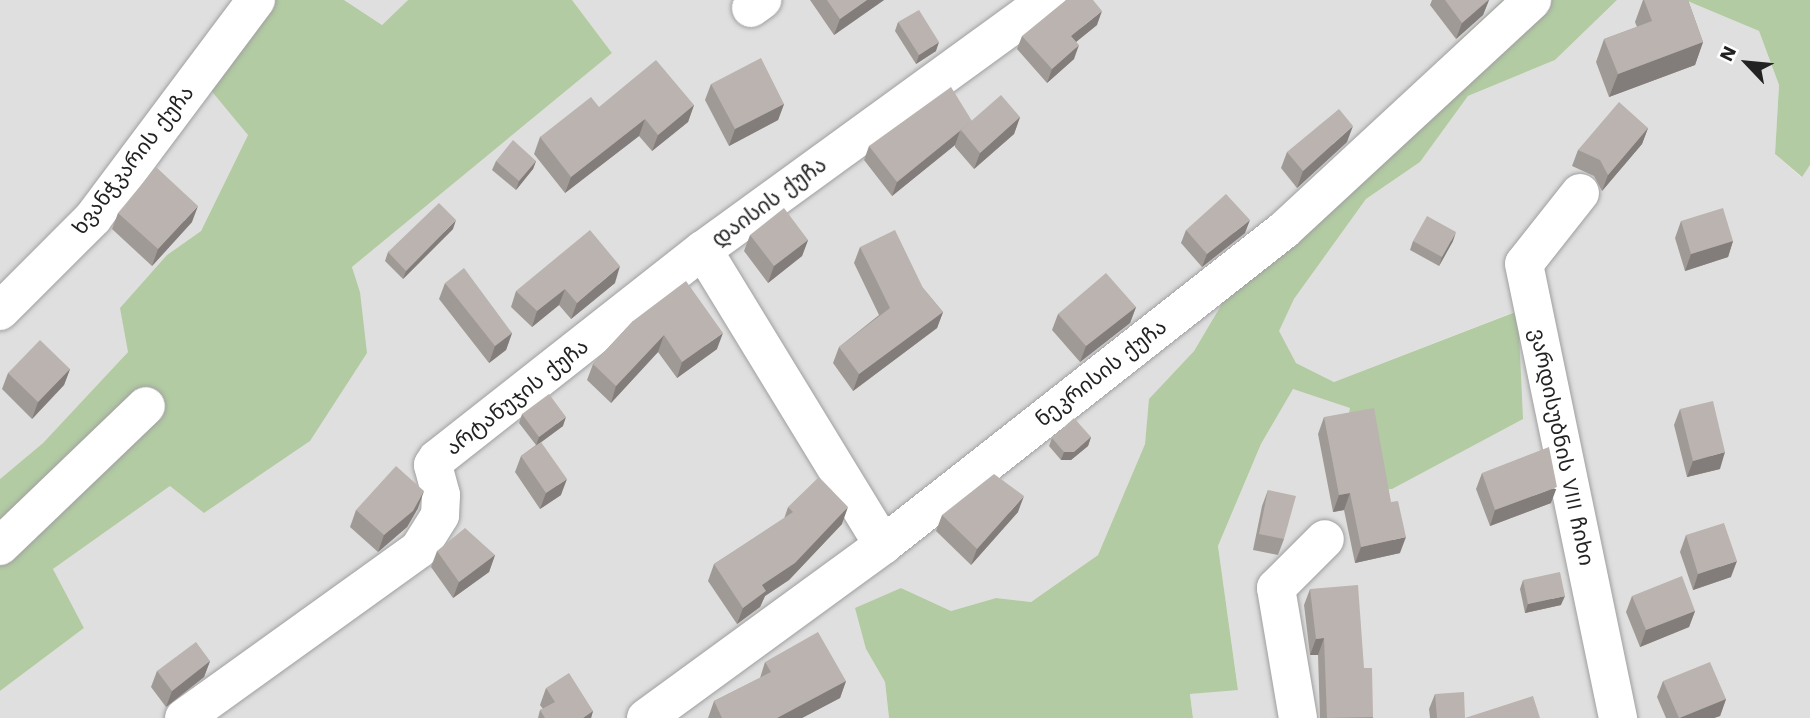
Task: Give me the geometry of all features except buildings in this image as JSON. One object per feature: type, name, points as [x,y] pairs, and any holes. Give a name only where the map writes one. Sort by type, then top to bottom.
[{"type":"street","name":"ხვანჭკარის ქუჩა","points":[[0,311],[93,218],[256,0]]},
{"type":"street","name":"დაისის ქუჩა","points":[[883,545],[703,250],[1046,0]]},
{"type":"street","name":"ნეკრისის ქუჩა","points":[[646,718],[883,545],[1283,230],[1532,0]]},
{"type":"street","name":"ვარდისუბნის VIII ჩიხი","points":[[1580,193],[1524,264],[1618,718]]},
{"type":"street","name":"არტანუჯის ქუჩა","points":[[184,718],[419,549],[440,515],[441,495],[433,465],[438,459],[703,250]]},
{"type":"street","points":[[0,546],[146,406]]},
{"type":"street","points":[[1298,718],[1276,588],[1325,539]]},
{"type":"shaded area","points":[[0,0],[268,0],[248,135],[201,231],[167,255],[128,352],[43,443],[0,479]]},
{"type":"shaded area","points":[[344,0],[408,0],[382,25]]},
{"type":"shaded area","points":[[572,0],[1503,0],[1443,56],[1223,302],[1194,351],[1150,399],[1145,444],[1098,555],[1031,602],[996,598],[951,611],[901,588],[866,649],[885,682],[889,718],[0,718],[0,691],[84,628],[53,569],[170,486],[360,292],[352,267],[612,53]]},
{"type":"shaded area","points":[[1617,0],[1685,0],[1759,31],[1779,85],[1775,154],[1801,177],[1810,165],[1810,718],[1193,718],[1190,694],[1238,689],[1218,546],[1261,444],[1293,388],[1351,408],[1334,490],[1517,311],[1334,382],[1296,363],[1278,331],[1294,299],[1366,199],[1420,162],[1468,96],[1555,60]]},
{"type":"green space","points":[[268,0],[344,0],[382,25],[408,0],[572,0],[612,53],[352,267],[360,292],[367,353],[310,441],[204,513],[170,486],[53,569],[84,628],[0,691],[0,479],[43,443],[128,352],[120,308],[167,255],[201,231],[248,135],[204,82]]},
{"type":"green space","points":[[1503,0],[1617,0],[1555,60],[1468,96],[1420,162],[1366,199],[1294,299],[1279,331],[1296,363],[1334,382],[1518,311],[1523,419],[1392,489],[1334,491],[1350,408],[1293,389],[1261,444],[1218,546],[1238,690],[1190,694],[1193,718],[889,718],[885,682],[866,649],[855,608],[901,588],[951,611],[996,598],[1031,602],[1098,555],[1145,444],[1149,399],[1194,351],[1223,302],[1443,56]]},
{"type":"green space","points":[[1685,0],[1810,0],[1810,165],[1802,177],[1775,154],[1779,85],[1759,31]]}]
